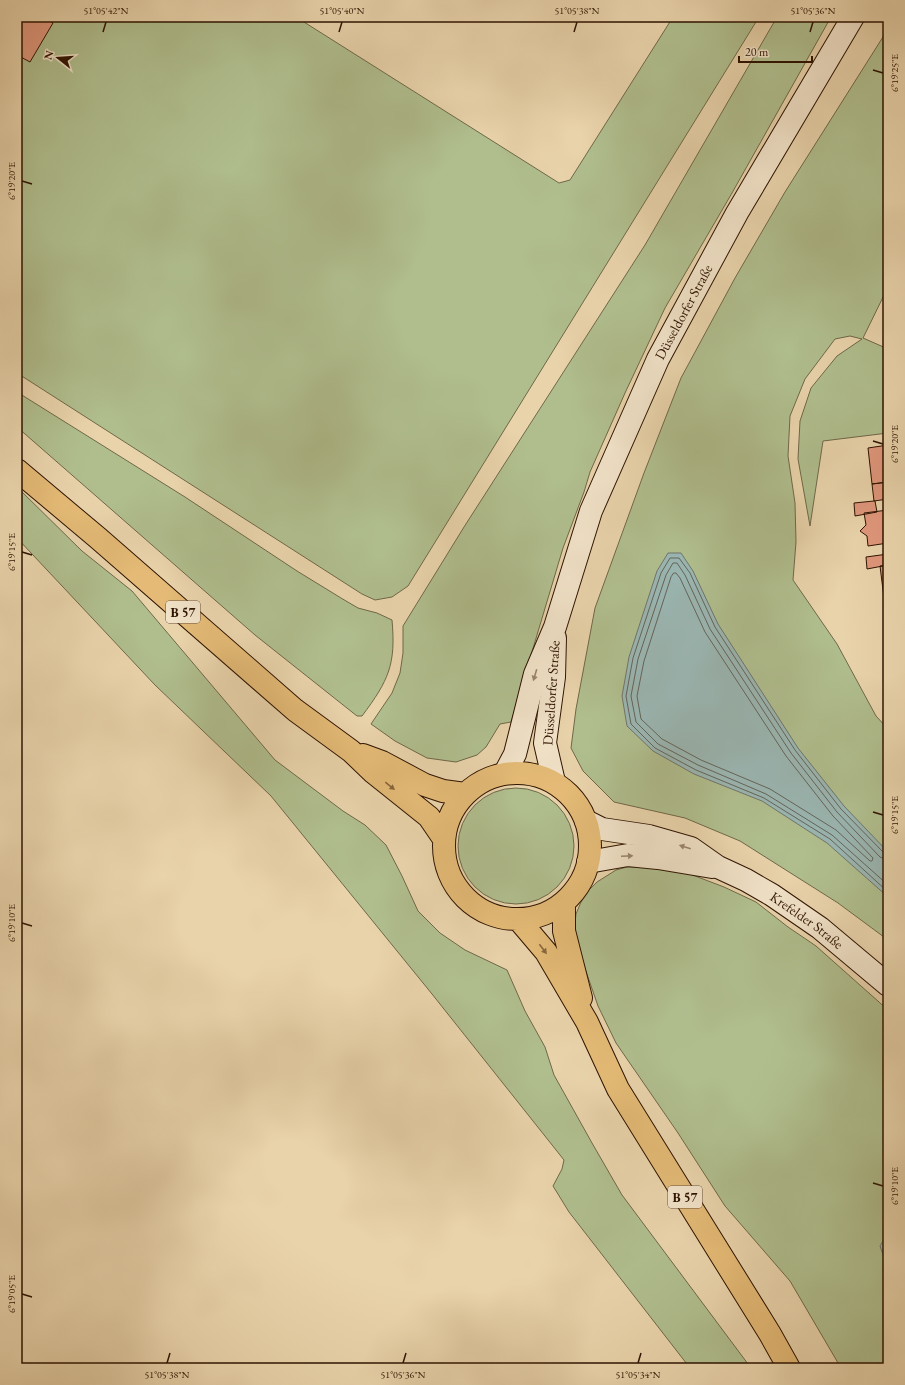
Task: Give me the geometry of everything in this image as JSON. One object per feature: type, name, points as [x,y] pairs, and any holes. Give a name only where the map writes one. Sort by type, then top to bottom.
[{"type":"main road","name":"Düsseldorfer Straße","points":[[505,773],[515,754],[535,674],[555,627],[591,511],[658,359],[737,213],[853,17]]},
{"type":"main road","name":"B 57","points":[[17,470],[98,538],[296,710],[351,751],[374,773],[429,817],[444,839]]},
{"type":"main road","name":"Düsseldorfer Straße","points":[[554,782],[545,743],[554,677],[555,627]]},
{"type":"main road","name":"B 57","points":[[351,751],[382,762],[424,785],[443,791],[465,794]]},
{"type":"main road","points":[[505,773],[530,773],[554,782],[568,792],[578,805],[586,821],[590,839],[588,862],[580,884],[564,902],[552,910],[538,916],[518,919],[496,916],[480,909],[467,899],[453,882],[446,862],[444,839],[446,825],[452,812],[465,794],[485,779],[505,773]]},
{"type":"main road","name":"Krefelder Straße","points":[[586,821],[602,829],[649,836],[691,848],[718,868],[746,880],[778,899],[820,928],[888,985]]},
{"type":"main road","name":"Krefelder Straße","points":[[588,862],[628,855],[658,858],[718,868]]},
{"type":"main road","name":"B 57","points":[[564,902],[564,931],[587,1022]]},
{"type":"main road","name":"B 57","points":[[518,919],[546,952],[587,1022],[618,1089],[770,1334],[789,1368]]},
{"type":"green space","points":[[17,17],[296,17],[559,183],[570,180],[673,17],[759,17],[408,586],[392,597],[375,600],[362,594],[17,373]]},
{"type":"green space","points":[[777,17],[831,17],[732,193],[665,308],[625,393],[590,472],[563,548],[511,722],[500,724],[486,747],[477,755],[456,762],[427,758],[395,741],[371,724],[392,693],[400,673],[403,653],[403,626],[464,527],[645,245]]},
{"type":"green space","points":[[888,29],[888,287],[863,338],[888,349],[888,433],[823,441],[810,526],[798,459],[800,421],[811,388],[837,356],[862,339],[850,336],[835,339],[805,379],[790,416],[788,456],[795,503],[796,542],[793,580],[837,644],[876,716],[888,729],[888,940],[838,903],[740,841],[685,818],[614,802],[583,771],[571,748],[576,709],[595,608],[644,473],[681,378],[735,278],[785,192]]},
{"type":"green space","points":[[17,392],[185,497],[297,571],[341,598],[358,608],[377,613],[392,620],[393,648],[389,671],[379,692],[362,716],[357,716],[255,635],[17,427]]},
{"type":"green space","points":[[17,487],[82,551],[132,591],[275,760],[343,811],[365,825],[386,845],[418,911],[440,933],[465,950],[507,970],[525,1011],[545,1047],[554,1075],[622,1195],[751,1368],[690,1368],[569,1212],[553,1186],[562,1169],[564,1160],[432,994],[271,796],[155,685],[17,538]]},
{"type":"green space","points":[[516,788],[538,792],[548,797],[557,805],[565,814],[570,824],[574,846],[570,868],[565,878],[557,887],[548,895],[538,900],[516,904],[494,900],[484,895],[475,887],[467,878],[462,868],[458,846],[462,824],[467,814],[475,805],[484,797],[494,792]]},
{"type":"green space","points":[[627,867],[682,871],[724,887],[756,902],[788,927],[816,946],[888,1010],[888,1368],[841,1368],[790,1281],[725,1206],[678,1133],[616,1043],[598,1006],[574,932],[576,914],[581,902],[589,890],[597,882],[616,870]]},
{"type":"water","points":[[668,553],[681,553],[693,571],[718,624],[798,748],[844,806],[888,852],[888,897],[827,843],[762,801],[694,774],[653,751],[627,726],[622,696],[629,657],[657,571]]},
{"type":"water","points":[[888,1232],[888,1269],[880,1246]]},
{"type":"building","points":[[17,17],[42,17],[53,23],[30,62],[17,55]]},
{"type":"building","points":[[888,445],[888,482],[872,484],[868,448]]},
{"type":"building","points":[[888,482],[888,499],[874,501],[872,484]]},
{"type":"building","points":[[875,501],[877,512],[855,516],[854,503]]},
{"type":"building","points":[[888,510],[888,543],[868,546],[867,536],[860,531],[866,525],[864,513]]},
{"type":"building","points":[[888,554],[888,565],[867,569],[866,557]]},
{"type":"building","points":[[888,565],[888,606],[885,606],[880,566]]}]
